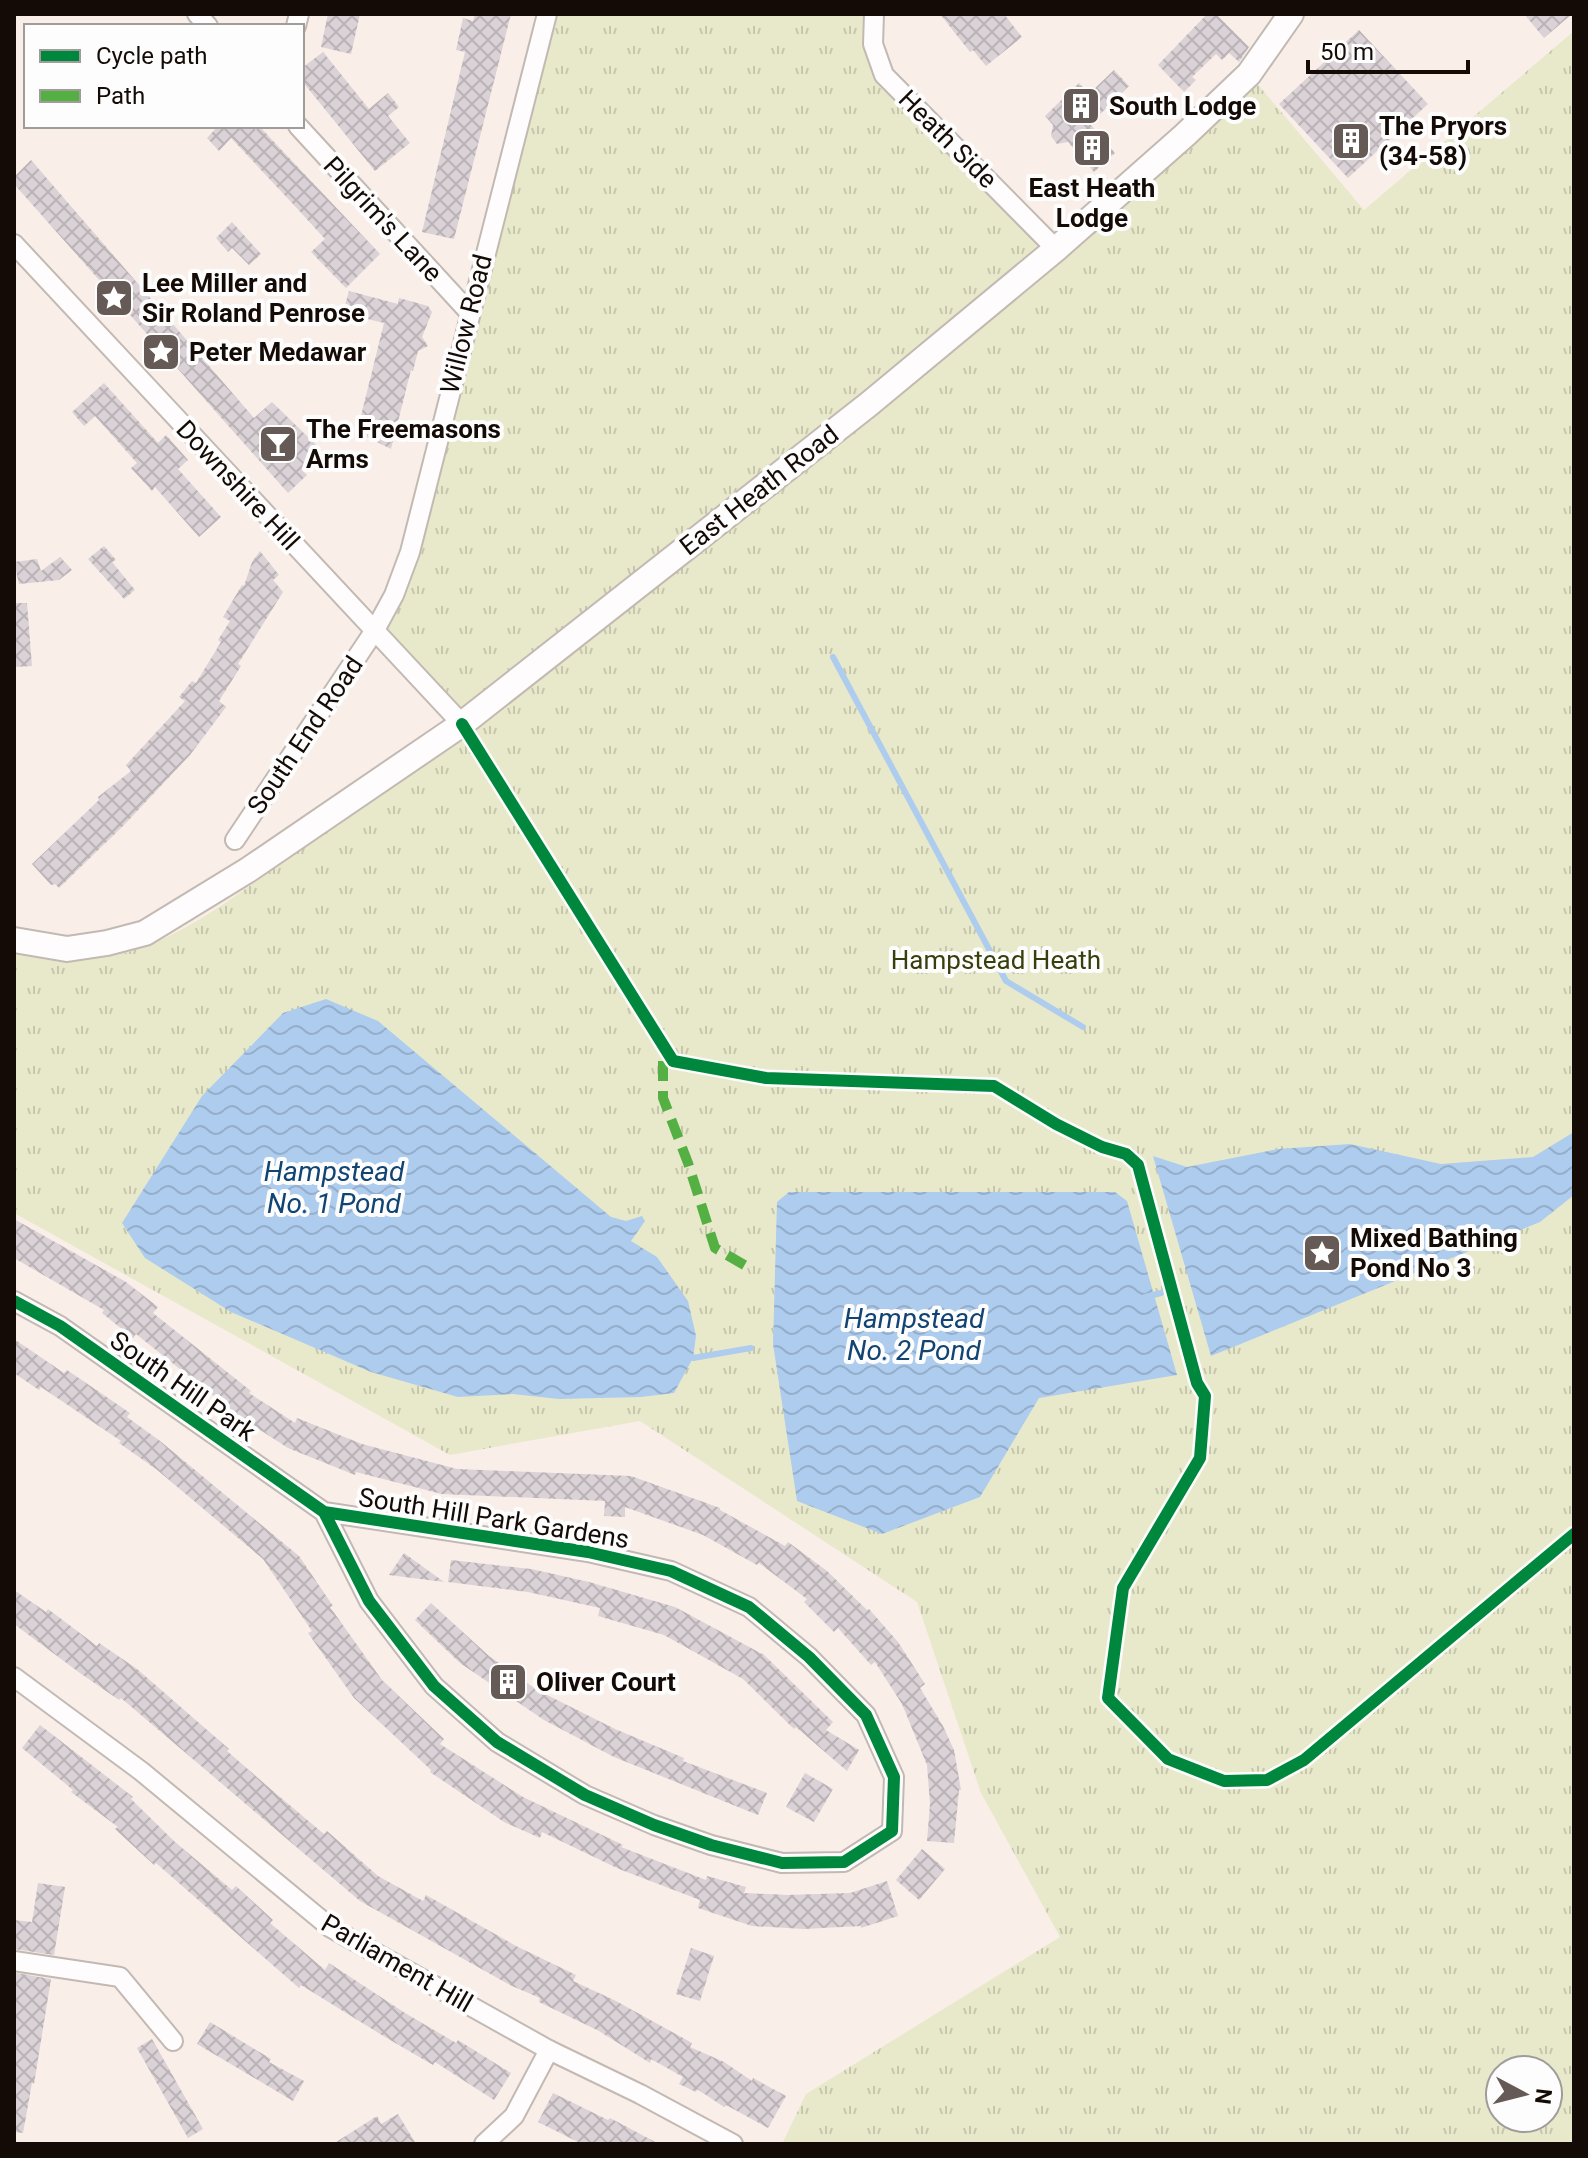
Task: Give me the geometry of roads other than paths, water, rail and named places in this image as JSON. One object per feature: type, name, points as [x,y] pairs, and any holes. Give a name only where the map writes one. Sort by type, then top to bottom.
[{"type":"street","name":"Willow Road","points":[[375,630],[394,595],[410,552],[547,14]]},
{"type":"street","name":"Heath Side","points":[[874,14],[873,44],[884,75],[1056,249]]},
{"type":"street","name":"East Heath Road","points":[[14,940],[67,949],[145,933],[248,870],[462,724],[869,404],[1056,249],[1249,74],[1291,14]]},
{"type":"street","name":"Pilgrim's Lane","points":[[300,128],[469,312]]},
{"type":"street","name":"Downshire Hill","points":[[14,244],[462,724]]},
{"type":"street","name":"South End Road","points":[[235,840],[375,630]]},
{"type":"street","name":"South Hill Park","points":[[14,1301],[60,1326],[324,1512]]},
{"type":"street","name":"South Hill Park Gardens","points":[[324,1512],[588,1552],[671,1571],[749,1607],[809,1657],[866,1715],[894,1777],[892,1831],[844,1862],[782,1863],[711,1845],[654,1825],[585,1795],[497,1742],[434,1686],[369,1601],[324,1512]]},
{"type":"street","name":"Parliament Hill","points":[[14,1677],[141,1771],[331,1928],[549,2050],[733,2144]]},
{"type":"street","points":[[14,1961],[120,1977],[173,2041]]},
{"type":"street","points":[[484,2144],[514,2116],[549,2050]]},
{"type":"water","name":"Hampstead No. 1 Pond","points":[[326,999],[378,1021],[611,1217],[626,1221],[642,1216],[645,1221],[631,1241],[657,1257],[688,1301],[696,1336],[693,1358],[674,1393],[559,1399],[513,1394],[458,1397],[371,1372],[231,1312],[145,1258],[122,1223],[202,1096],[283,1013]]},
{"type":"water","name":"Mixed Bathing Pond No 3","points":[[1574,1132],[1574,1195],[1540,1222],[1211,1356],[1153,1156],[1187,1167],[1278,1149],[1350,1144],[1441,1164],[1533,1157]]},
{"type":"water","name":"Hampstead No. 2 Pond","points":[[789,1192],[1115,1192],[1127,1201],[1177,1375],[1039,1398],[980,1497],[882,1534],[797,1501],[773,1344],[777,1202]]},
{"type":"waterway","points":[[833,657],[1006,981],[1083,1027]]},
{"type":"waterway","points":[[1145,1297],[1161,1293]]},
{"type":"waterway","points":[[688,1355],[693,1358],[751,1348]]},
{"type":"place","name":"South Lodge","points":[[1081,106]]},
{"type":"place","name":"The Pryors (34-58)","points":[[1351,141]]},
{"type":"place","name":"East Heath Lodge","points":[[1092,148]]},
{"type":"place","name":"Lee Miller and Sir Roland Penrose","points":[[114,298]]},
{"type":"place","name":"Peter Medawar","points":[[161,352]]},
{"type":"place","name":"The Freemasons Arms","points":[[278,444]]},
{"type":"place","name":"Mixed Bathing Pond No 3","points":[[1322,1253]]},
{"type":"place","name":"Oliver Court","points":[[508,1682]]},
{"type":"park label","name":"Hampstead Heath","points":[[996,960]]}]
